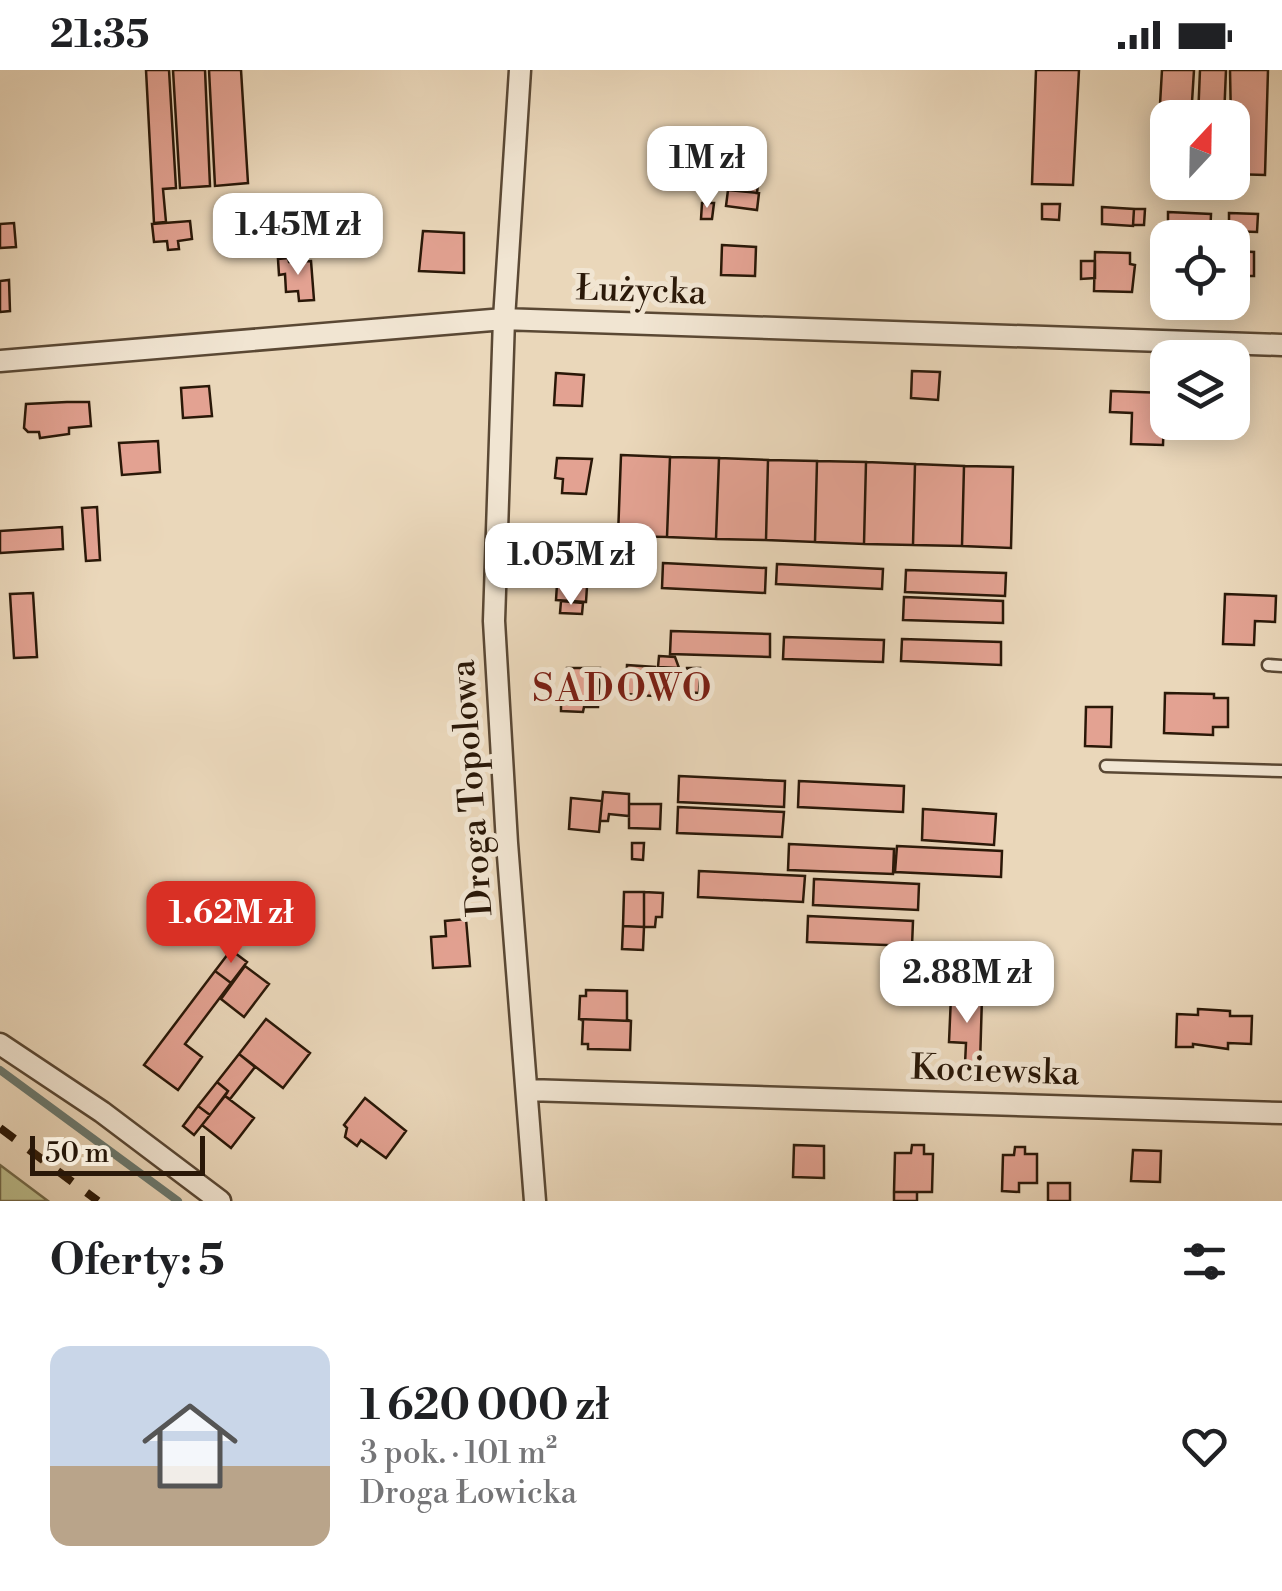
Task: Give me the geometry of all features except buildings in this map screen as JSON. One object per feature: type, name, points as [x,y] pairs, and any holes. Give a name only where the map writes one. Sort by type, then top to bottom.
[{"type":"street","name":"Droga Topolowa","points":[[520,70],[504,319],[494,621],[535,1201]]},
{"type":"street","name":"Łużycka","points":[[0,361],[504,319],[1282,345]]},
{"type":"street","points":[[0,1044],[102,1112],[220,1201]]},
{"type":"street","name":"Kociewska","points":[[527,1090],[1282,1113]]},
{"type":"lane","points":[[1268,665],[1282,666]]},
{"type":"lane","points":[[1106,766],[1282,771]]},
{"type":"green space","points":[[0,1165],[48,1201],[0,1201]]},
{"type":"waterway","points":[[0,1070],[178,1201]]},
{"type":"railway","points":[[0,1128],[98,1201]]},
{"type":"district","name":"SADOWO","points":[[623,689]]}]
